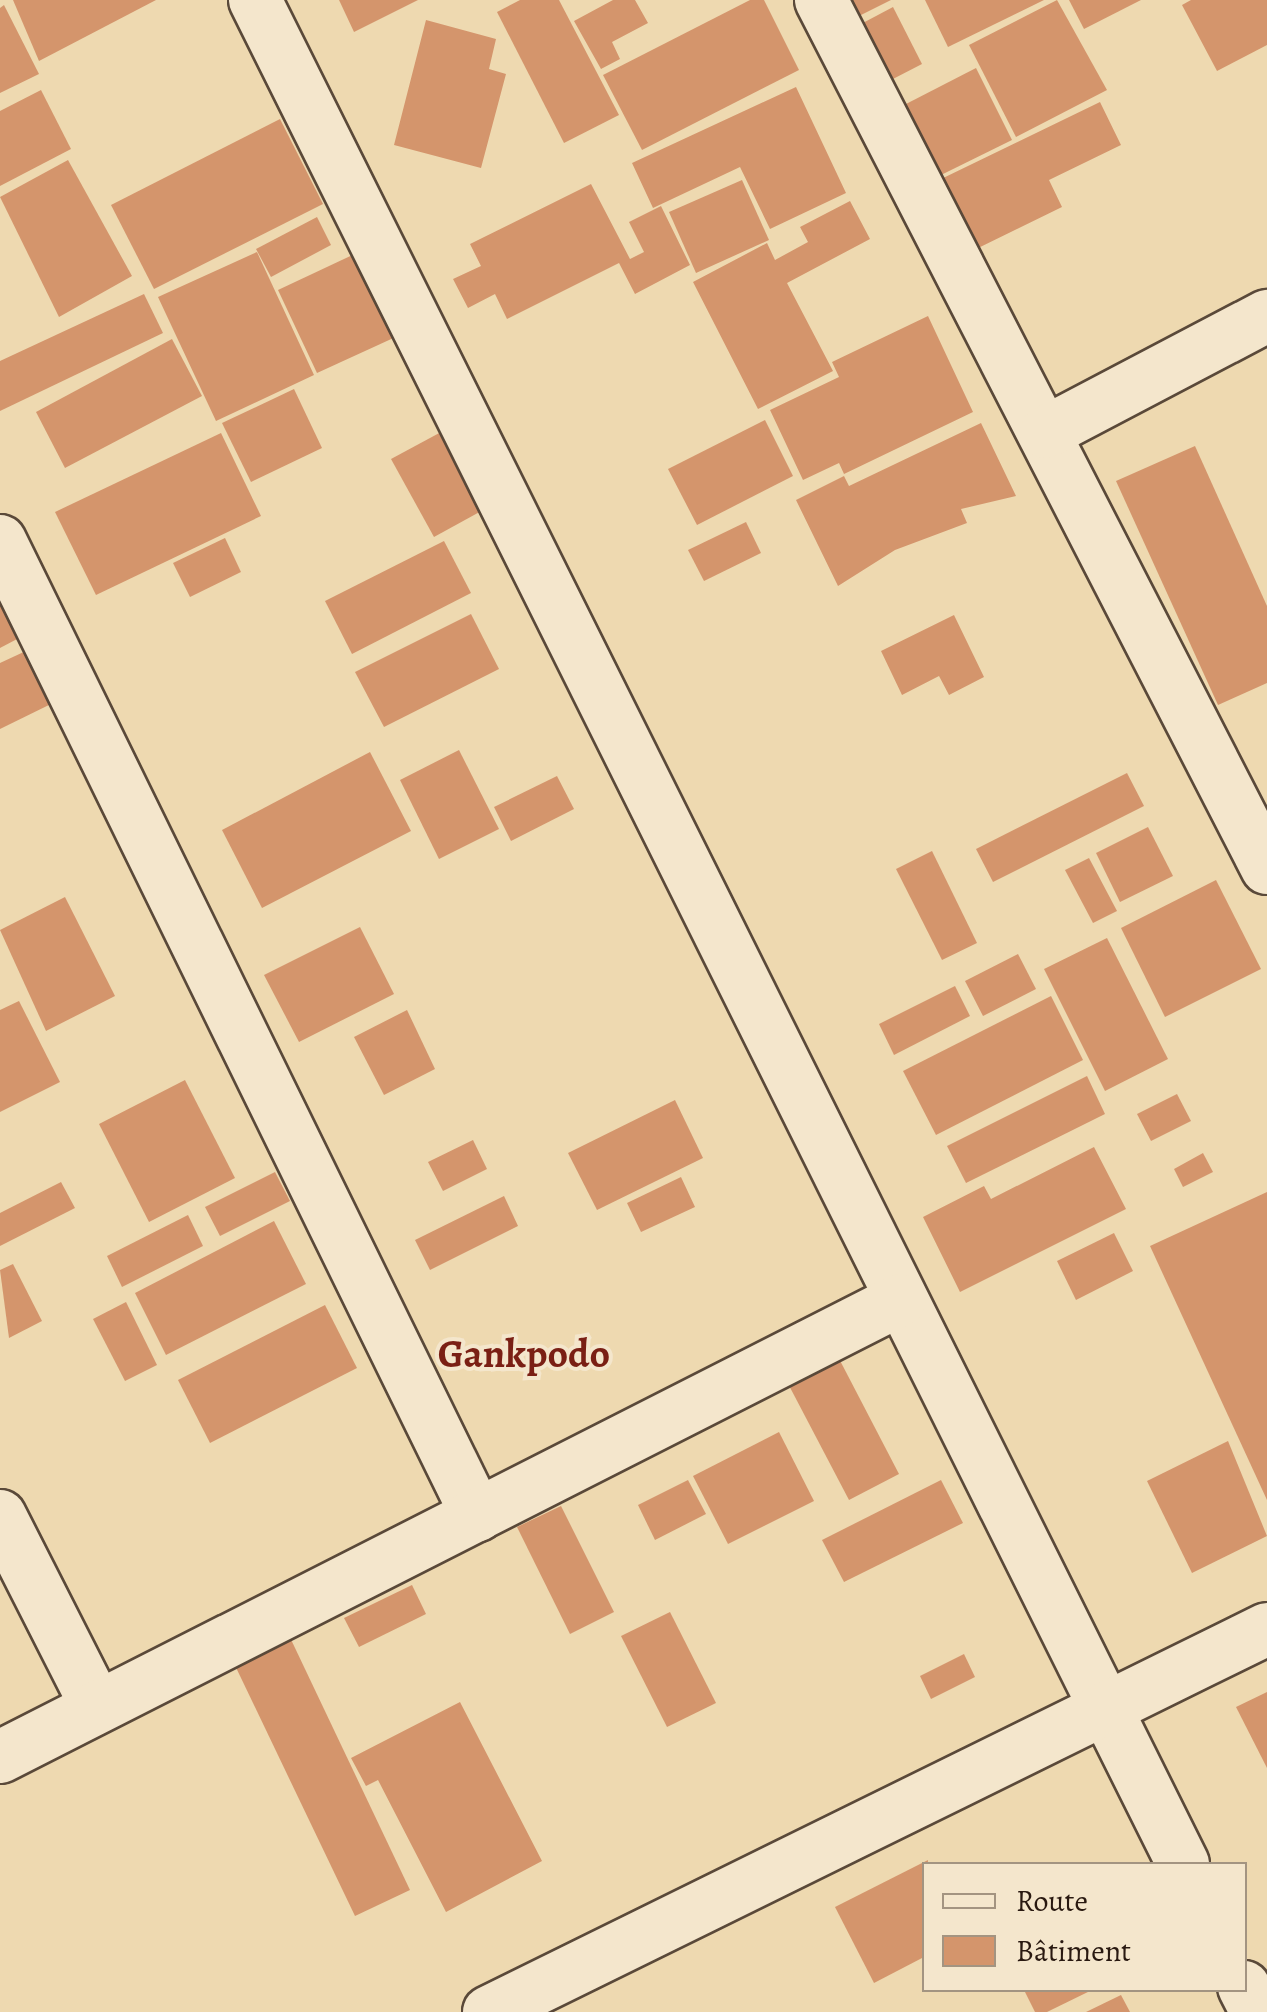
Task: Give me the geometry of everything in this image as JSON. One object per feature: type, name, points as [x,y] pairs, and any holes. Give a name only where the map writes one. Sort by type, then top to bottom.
[{"type":"street","points":[[255,0],[1182,1862]]},
{"type":"street","points":[[821,0],[1046,432],[1251,794],[1267,868]]},
{"type":"street","points":[[1046,432],[1267,316]]},
{"type":"street","points":[[0,541],[476,1515]]},
{"type":"street","points":[[0,1757],[900,1300]]},
{"type":"street","points":[[0,1516],[97,1708]]},
{"type":"street","points":[[489,2012],[1267,1629]]},
{"type":"building","points":[[13,0],[156,0],[39,61]]},
{"type":"building","points":[[339,0],[418,0],[354,32]]},
{"type":"building","points":[[520,0],[559,0],[619,115],[564,143],[497,12]]},
{"type":"building","points":[[613,0],[635,0],[648,23],[612,42],[620,59],[601,69],[574,21]]},
{"type":"building","points":[[750,0],[764,0],[799,70],[642,150],[603,75]]},
{"type":"building","points":[[840,0],[891,0],[851,20]]},
{"type":"building","points":[[925,0],[1044,0],[948,47]]},
{"type":"building","points":[[1057,0],[1107,90],[1016,137],[969,45]]},
{"type":"building","points":[[1069,0],[1141,0],[1084,29]]},
{"type":"building","points":[[1191,0],[1267,0],[1267,45],[1217,71],[1182,5]]},
{"type":"building","points":[[4,5],[39,74],[0,93],[0,8]]},
{"type":"building","points":[[893,7],[922,64],[891,80],[844,33]]},
{"type":"building","points":[[426,20],[496,39],[489,69],[506,74],[481,168],[394,145]]},
{"type":"building","points":[[976,68],[1012,140],[941,175],[906,104]]},
{"type":"building","points":[[796,87],[846,193],[770,229],[740,167],[653,208],[632,163]]},
{"type":"building","points":[[41,90],[71,149],[0,186],[0,111]]},
{"type":"building","points":[[1100,102],[1121,145],[1049,180],[1062,207],[970,252],[937,181]]},
{"type":"building","points":[[280,119],[323,204],[154,289],[111,205]]},
{"type":"building","points":[[68,160],[132,276],[59,317],[0,197]]},
{"type":"building","points":[[742,180],[769,240],[696,273],[669,212]]},
{"type":"building","points":[[591,184],[630,259],[644,252],[629,222],[661,206],[690,265],[635,294],[619,263],[507,319],[495,294],[468,308],[453,279],[481,266],[470,244]]},
{"type":"building","points":[[850,201],[870,239],[787,283],[833,371],[758,409],[693,282],[767,243],[775,260],[808,242],[800,227]]},
{"type":"building","points":[[317,217],[331,245],[271,277],[256,249]]},
{"type":"building","points":[[361,251],[400,335],[317,373],[278,290]]},
{"type":"building","points":[[257,252],[314,375],[216,421],[158,297]]},
{"type":"building","points":[[144,294],[163,333],[0,411],[0,361]]},
{"type":"building","points":[[928,316],[973,412],[844,474],[839,463],[803,480],[770,410],[839,377],[832,362]]},
{"type":"building","points":[[172,339],[202,396],[65,468],[36,412]]},
{"type":"building","points":[[294,389],[322,448],[251,482],[222,423]]},
{"type":"building","points":[[765,420],[793,476],[697,525],[668,469]]},
{"type":"building","points":[[981,423],[1016,496],[961,509],[967,523],[895,550],[838,586],[796,500],[844,476],[849,486]]},
{"type":"building","points":[[443,431],[485,509],[434,537],[391,459]]},
{"type":"building","points":[[221,433],[261,516],[96,595],[55,512]]},
{"type":"building","points":[[1195,446],[1267,606],[1267,683],[1218,705],[1116,481]]},
{"type":"building","points":[[746,522],[761,553],[704,581],[688,550]]},
{"type":"building","points":[[225,538],[241,572],[190,597],[173,563]]},
{"type":"building","points":[[444,541],[471,593],[352,654],[325,601]]},
{"type":"building","points":[[0,601],[19,638],[0,648]]},
{"type":"building","points":[[471,614],[499,669],[384,727],[355,672]]},
{"type":"building","points":[[954,615],[984,677],[949,695],[939,676],[902,695],[881,651]]},
{"type":"building","points":[[28,650],[53,703],[0,729],[0,663]]},
{"type":"building","points":[[459,750],[499,829],[439,859],[400,780]]},
{"type":"building","points":[[370,752],[411,831],[262,908],[222,830]]},
{"type":"building","points":[[1127,773],[1144,806],[993,882],[976,849]]},
{"type":"building","points":[[557,776],[574,809],[511,841],[494,807]]},
{"type":"building","points":[[1148,827],[1173,876],[1120,902],[1096,853]]},
{"type":"building","points":[[932,851],[977,943],[942,960],[896,869]]},
{"type":"building","points":[[1089,858],[1117,911],[1093,923],[1065,870]]},
{"type":"building","points":[[1216,880],[1261,969],[1165,1017],[1121,928]]},
{"type":"building","points":[[65,897],[115,996],[46,1031],[0,930]]},
{"type":"building","points":[[360,927],[394,994],[299,1042],[264,975]]},
{"type":"building","points":[[1107,938],[1168,1059],[1105,1091],[1044,969]]},
{"type":"building","points":[[1018,954],[1036,989],[983,1016],[965,981]]},
{"type":"building","points":[[955,986],[970,1016],[894,1055],[879,1024]]},
{"type":"building","points":[[1051,996],[1083,1060],[936,1135],[903,1071]]},
{"type":"building","points":[[19,1001],[60,1082],[0,1112],[0,1010]]},
{"type":"building","points":[[407,1010],[435,1069],[384,1095],[354,1037]]},
{"type":"building","points":[[1087,1076],[1105,1114],[966,1183],[947,1146]]},
{"type":"building","points":[[185,1080],[235,1178],[149,1222],[99,1124]]},
{"type":"building","points":[[1177,1094],[1191,1121],[1151,1141],[1137,1114]]},
{"type":"building","points":[[675,1100],[703,1158],[597,1210],[568,1153]]},
{"type":"building","points":[[473,1140],[487,1169],[443,1191],[428,1162]]},
{"type":"building","points":[[1094,1147],[1126,1209],[960,1292],[923,1217],[984,1186],[991,1199]]},
{"type":"building","points":[[1203,1153],[1213,1172],[1183,1187],[1174,1169]]},
{"type":"building","points":[[275,1172],[290,1201],[220,1236],[205,1207]]},
{"type":"building","points":[[681,1177],[695,1207],[641,1232],[627,1203]]},
{"type":"building","points":[[61,1182],[75,1208],[0,1246],[0,1213]]},
{"type":"building","points":[[1267,1192],[1267,1500],[1150,1246]]},
{"type":"building","points":[[504,1196],[518,1226],[430,1270],[415,1240]]},
{"type":"building","points":[[188,1215],[203,1246],[122,1287],[107,1256]]},
{"type":"building","points":[[274,1221],[306,1284],[166,1355],[135,1293]]},
{"type":"building","points":[[1114,1233],[1133,1271],[1076,1300],[1057,1261]]},
{"type":"building","points":[[13,1264],[42,1321],[9,1338],[0,1270]]},
{"type":"building","points":[[126,1302],[157,1365],[125,1381],[93,1319]]},
{"type":"building","points":[[325,1305],[357,1368],[210,1443],[178,1380]]},
{"type":"building","points":[[834,1349],[899,1474],[849,1500],[784,1376]]},
{"type":"building","points":[[779,1432],[814,1501],[728,1544],[693,1476]]},
{"type":"building","points":[[1228,1441],[1267,1536],[1192,1573],[1147,1481]]},
{"type":"building","points":[[688,1480],[706,1514],[655,1540],[638,1505]]},
{"type":"building","points":[[941,1480],[963,1523],[844,1582],[822,1540]]},
{"type":"building","points":[[561,1506],[614,1612],[570,1634],[517,1527]]},
{"type":"building","points":[[412,1585],[426,1614],[359,1647],[344,1618]]},
{"type":"building","points":[[670,1612],[716,1703],[667,1727],[621,1636]]},
{"type":"building","points":[[286,1629],[410,1890],[355,1916],[230,1655]]},
{"type":"building","points":[[964,1654],[975,1677],[931,1699],[920,1676]]},
{"type":"building","points":[[1267,1692],[1267,1768],[1236,1707]]},
{"type":"building","points":[[460,1702],[542,1861],[446,1912],[378,1780],[366,1786],[351,1758]]},
{"type":"building","points":[[922,1863],[922,1958],[874,1983],[835,1907]]},
{"type":"building","points":[[1025,1992],[1088,1992],[1047,2012],[1035,2012]]},
{"type":"building","points":[[1121,1995],[1130,2012],[1086,2012]]},
{"type":"district","name":"Gankpodo","points":[[524,1354]]}]
